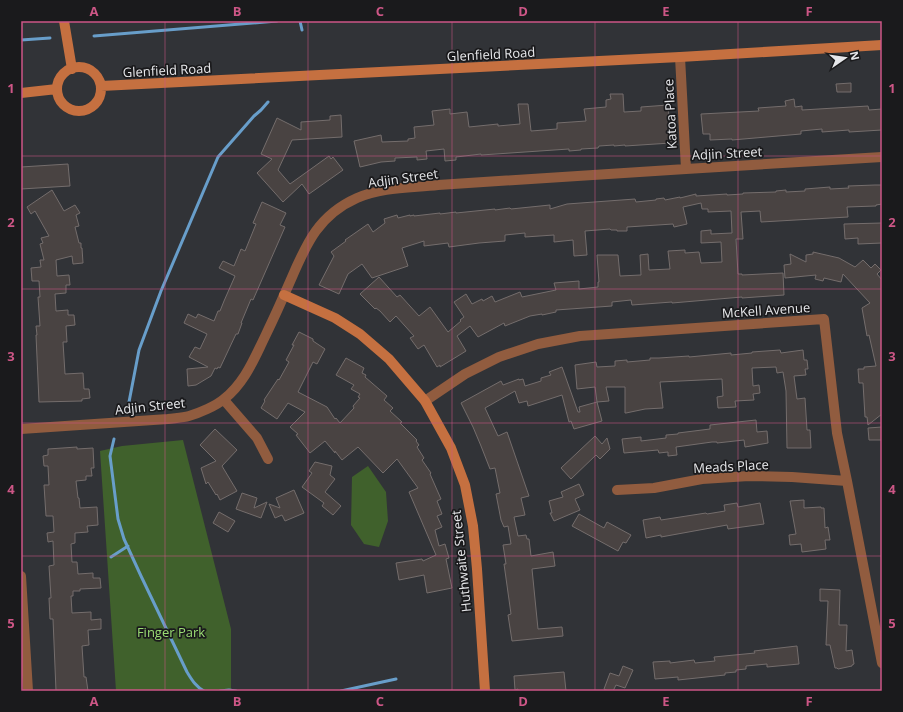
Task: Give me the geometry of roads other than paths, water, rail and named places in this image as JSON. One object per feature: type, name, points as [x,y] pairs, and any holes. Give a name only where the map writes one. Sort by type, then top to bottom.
[{"type":"main road","points":[[64,21],[72,69]]},
{"type":"main road","name":"Glenfield Road","points":[[101,86],[680,57],[882,44]]},
{"type":"main road","points":[[72,69],[86,69],[97,76],[101,86],[101,92],[99,99],[89,109],[74,111],[67,108],[58,97],[58,83],[61,77],[72,69]]},
{"type":"main road","points":[[21,93],[57,89]]},
{"type":"main road","name":"Huthwaite Street","points":[[284,295],[335,318],[360,334],[390,359],[425,402],[451,448],[466,492],[473,526],[478,577],[485,691]]},
{"type":"street","name":"Katoa Place","points":[[680,57],[686,169]]},
{"type":"street","name":"Adjin Street","points":[[21,429],[168,419],[189,416],[208,409],[224,400],[235,389],[253,362],[304,249],[317,228],[335,211],[357,198],[376,192],[400,188],[882,157]]},
{"type":"street","name":"McKell Avenue","points":[[425,402],[465,374],[499,357],[538,344],[580,336],[824,319],[837,433],[882,662]]},
{"type":"street","points":[[224,400],[256,438],[268,459]]},
{"type":"street","name":"Meads Place","points":[[617,490],[654,488],[702,479],[749,476],[847,481]]},
{"type":"street","points":[[21,576],[28,691]]},
{"type":"waterway","points":[[94,36],[277,21]]},
{"type":"waterway","points":[[300,21],[302,30]]},
{"type":"waterway","points":[[21,40],[50,38]]},
{"type":"waterway","points":[[129,402],[139,350],[161,291],[218,157],[268,102]]},
{"type":"waterway","points":[[114,439],[110,456],[118,519],[124,539],[187,672],[196,685],[204,691]]},
{"type":"waterway","points":[[111,557],[128,546]]},
{"type":"waterway","points":[[341,691],[396,679]]},
{"type":"waterway","points":[[220,691],[236,691]]},
{"type":"park label","name":"Finger Park","points":[[171,632]]}]
